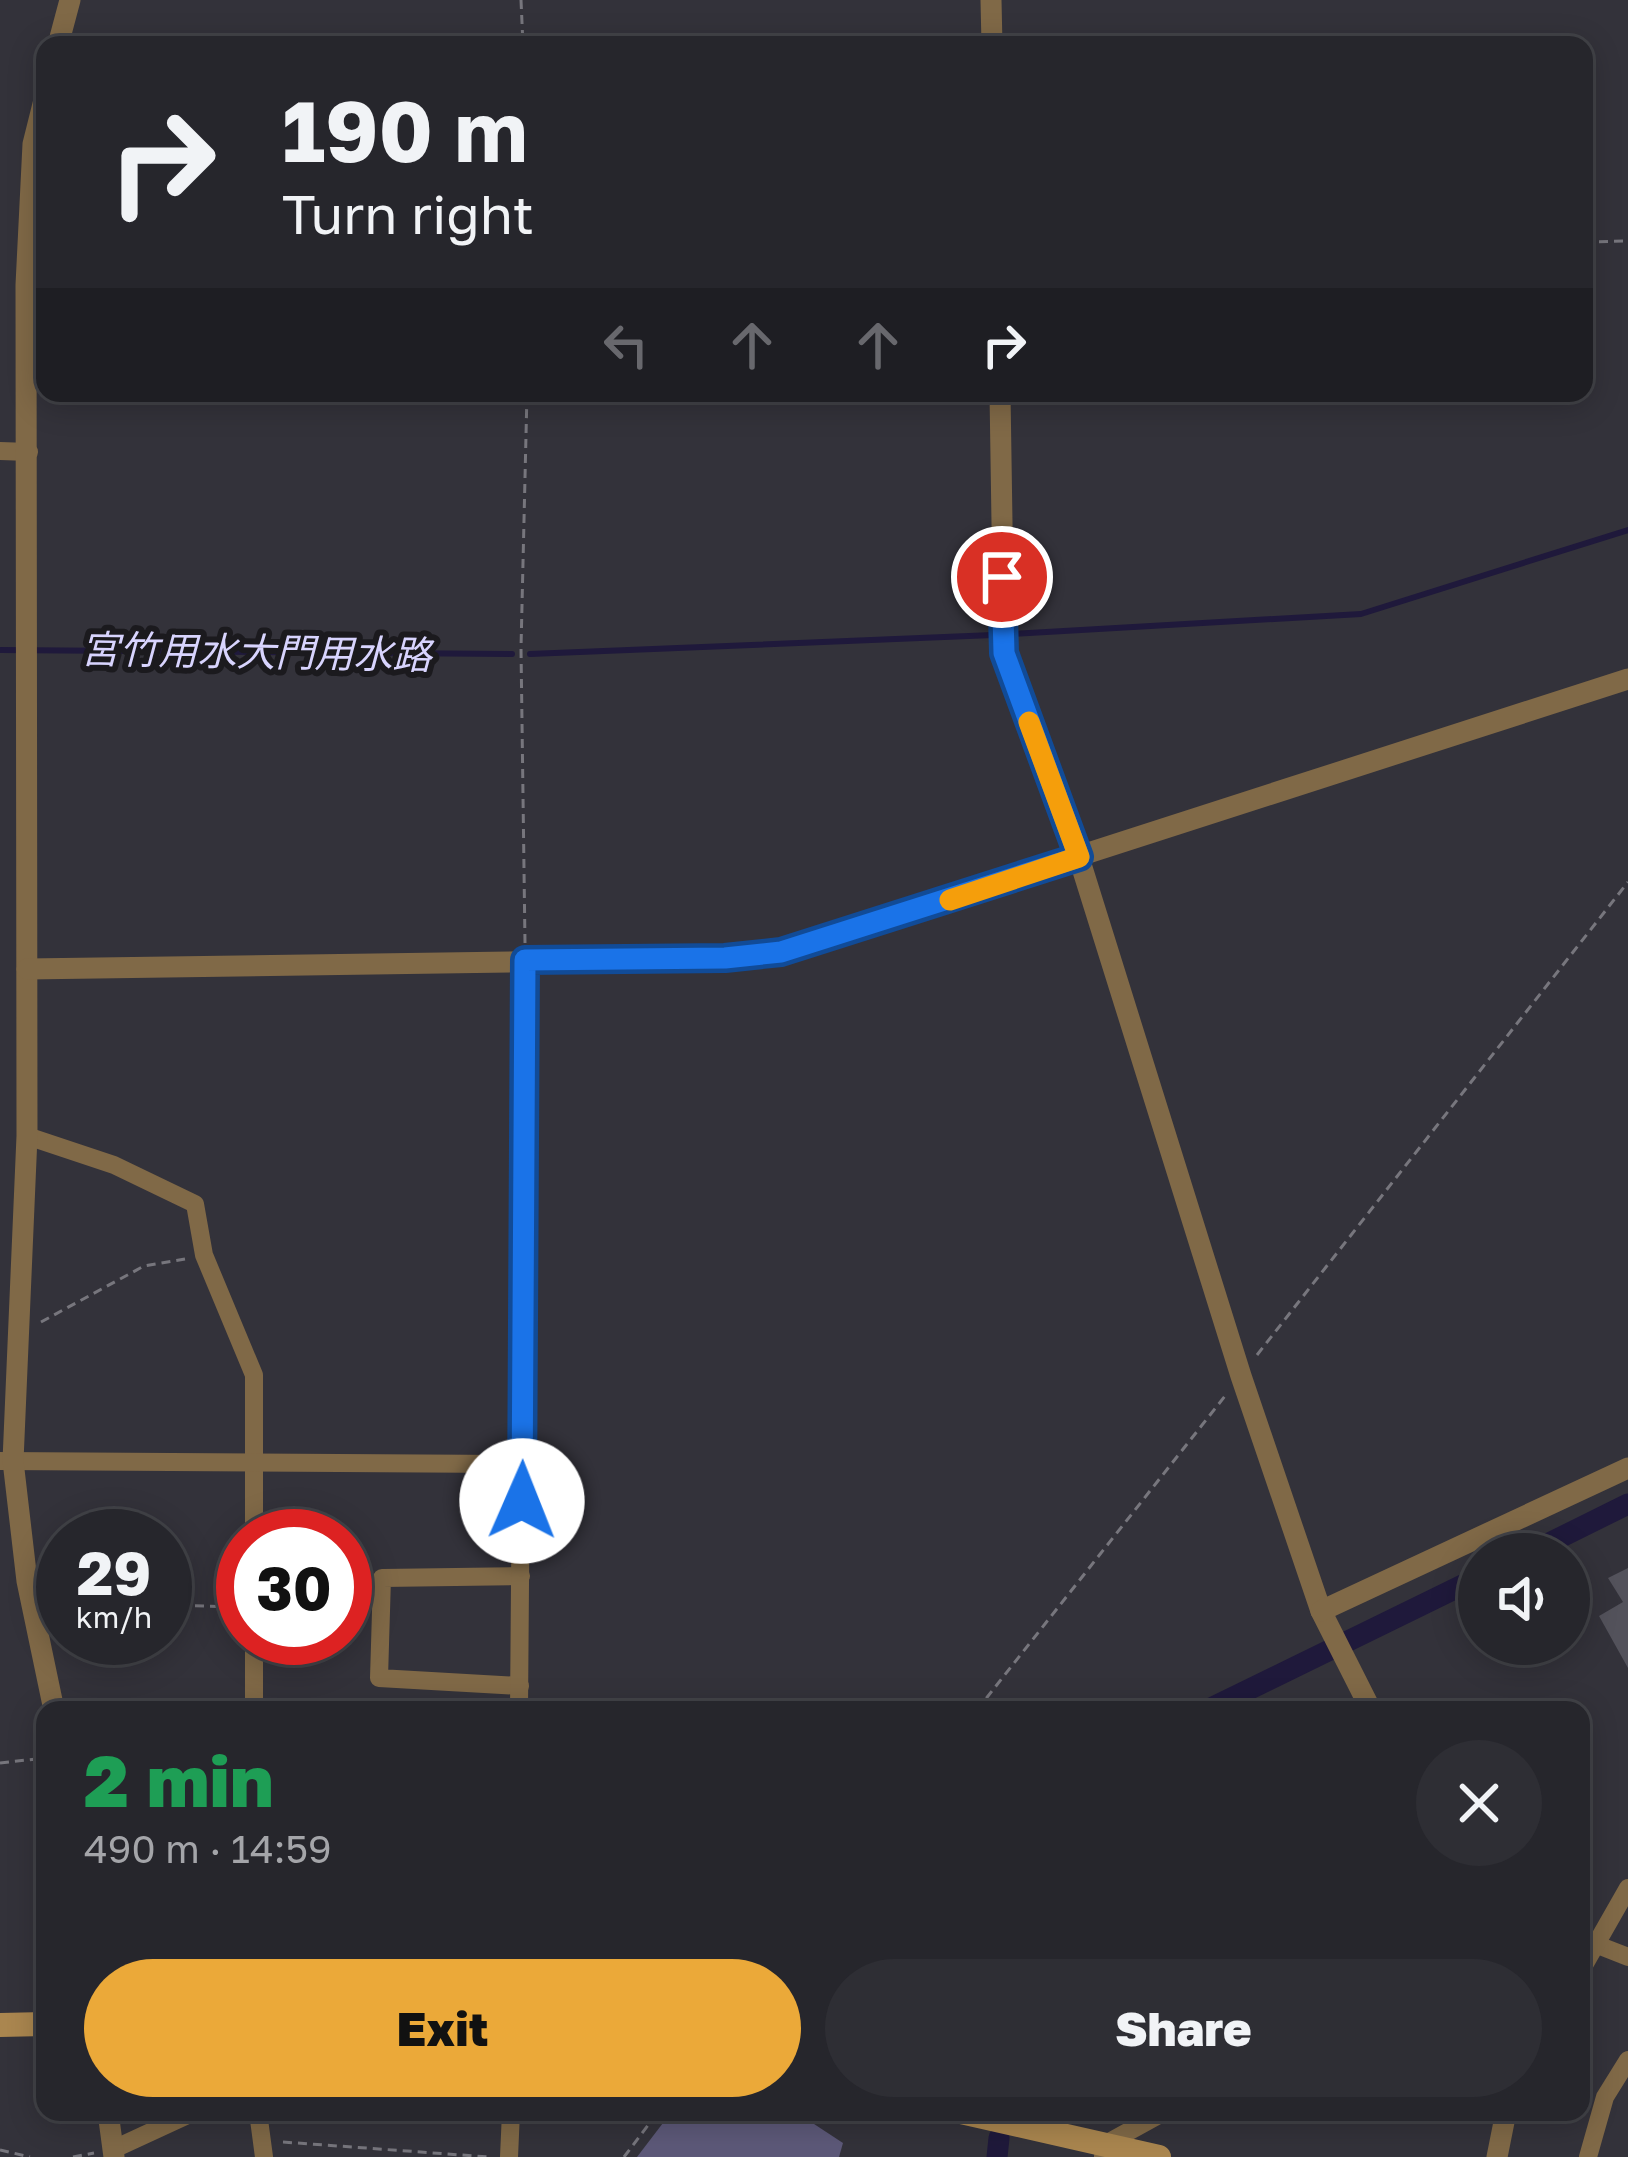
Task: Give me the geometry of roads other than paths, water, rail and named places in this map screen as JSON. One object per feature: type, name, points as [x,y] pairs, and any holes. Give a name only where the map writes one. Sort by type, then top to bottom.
[{"type":"main road","points":[[0,2026],[36,2024]]},
{"type":"main road","points":[[994,2121],[1103,2151],[1159,2157]]},
{"type":"street","points":[[60,36],[70,0]]},
{"type":"street","points":[[991,0],[992,36]]},
{"type":"street","points":[[36,132],[28,210],[28,1136],[19,1335],[6,1461],[52,1701]]},
{"type":"street","points":[[1000,402],[1004,653],[1079,857],[1240,1376],[1321,1611],[1366,1701]]},
{"type":"street","points":[[0,451],[29,452]]},
{"type":"street","points":[[28,969],[725,958],[781,952],[1628,679]]},
{"type":"street","points":[[519,1701],[525,960]]},
{"type":"street","points":[[28,1136],[114,1165],[195,1204],[204,1256],[254,1375],[254,1509]]},
{"type":"street","points":[[6,1461],[523,1464]]},
{"type":"street","points":[[1321,1611],[1628,1468]]},
{"type":"street","points":[[520,1685],[379,1678],[382,1578],[521,1576]]},
{"type":"street","points":[[254,1665],[254,1701]]},
{"type":"street","points":[[1590,1953],[1628,1888]]},
{"type":"street","points":[[1595,1944],[1628,1957]]},
{"type":"street","points":[[1588,2157],[1605,2097],[1628,2060]]},
{"type":"street","points":[[109,2121],[114,2153],[176,2121]]},
{"type":"street","points":[[509,2157],[511,2121]]},
{"type":"street","points":[[1103,2151],[1150,2121]]},
{"type":"street","points":[[1497,2157],[1504,2121]]},
{"type":"waterway","name":"宮竹用水大門用水路","points":[[1013,634],[1361,614],[1628,530]]},
{"type":"waterway","name":"宮竹用水大門用水路","points":[[530,654],[993,635]]},
{"type":"waterway","name":"宮竹用水大門用水路","points":[[0,650],[512,654]]},
{"type":"waterway","points":[[1569,1533],[1628,1504]]},
{"type":"waterway","points":[[1225,1701],[1458,1587]]},
{"type":"waterway","points":[[997,2157],[999,2138]]}]
